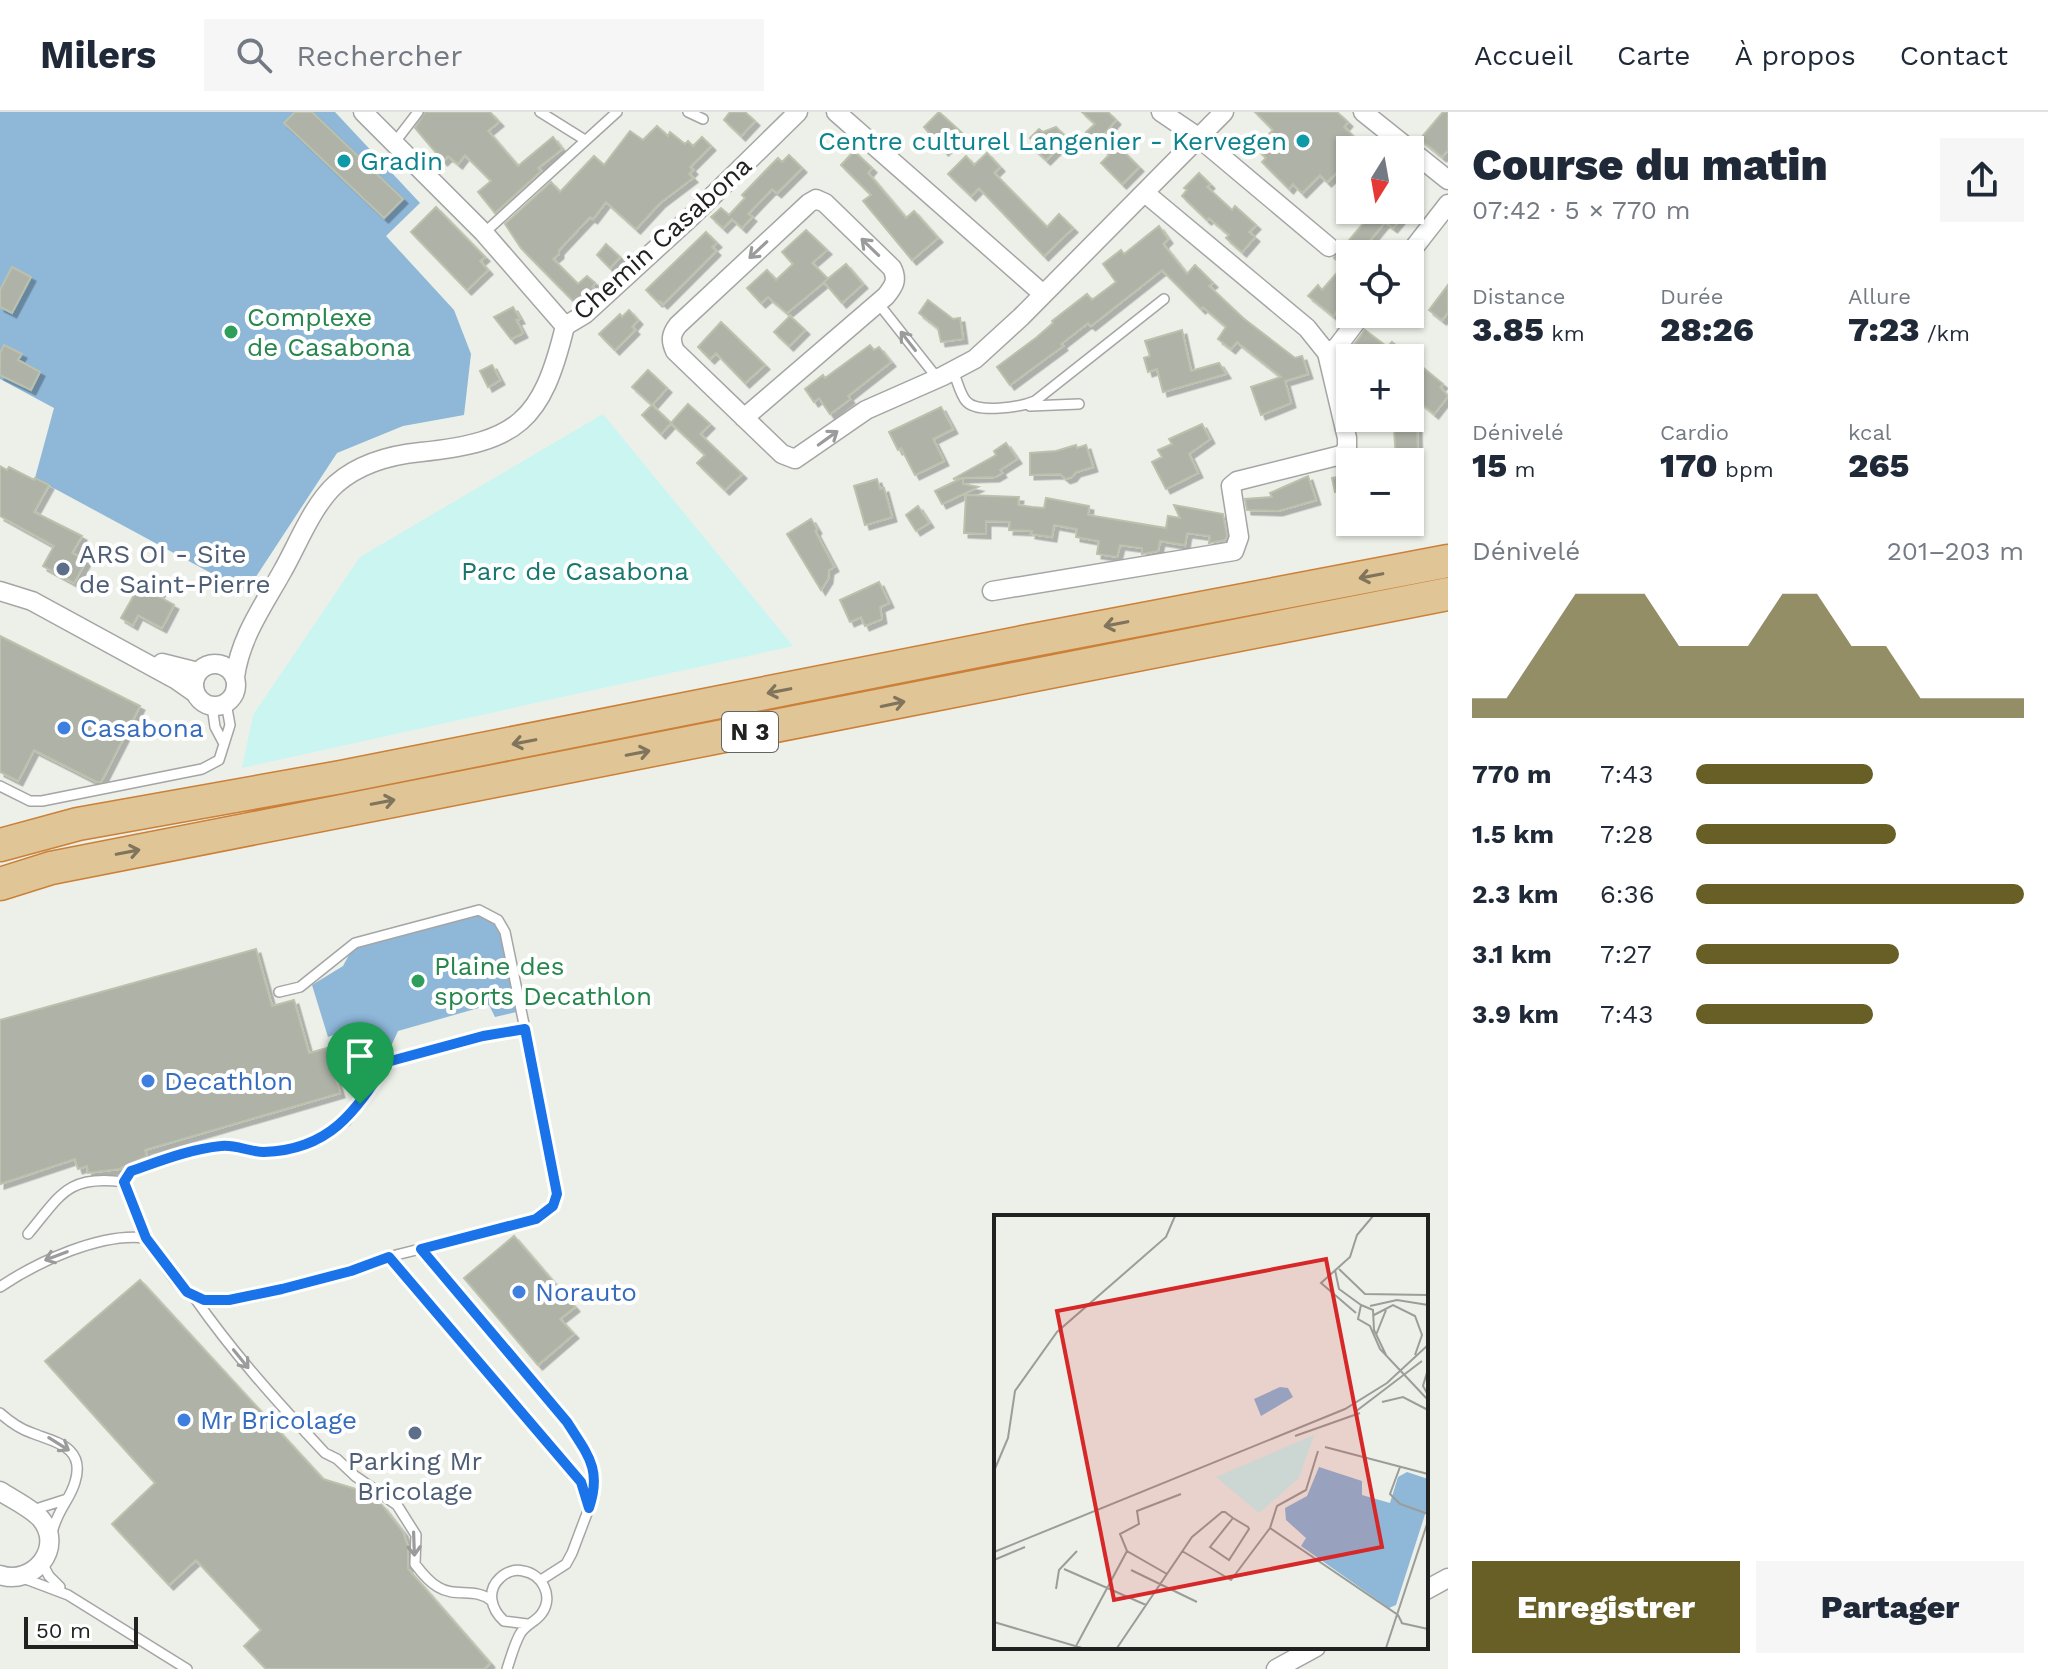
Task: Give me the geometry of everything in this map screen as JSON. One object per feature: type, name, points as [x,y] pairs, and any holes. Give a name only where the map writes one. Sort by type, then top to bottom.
[{"type":"highway","name":"N 3","points":[[0,845],[78,824],[341,777],[1448,561]]},
{"type":"highway","name":"N 3","points":[[0,884],[51,868],[1448,594]]},
{"type":"highway","name":"N 3","points":[[0,828],[97,803],[170,791],[341,777]]},
{"type":"street","name":"Chemin Casabona","points":[[363,112],[484,233],[565,326],[585,314],[692,216],[798,112]]},
{"type":"street","points":[[836,112],[1043,294]]},
{"type":"street","points":[[1161,112],[1198,137],[1329,247]]},
{"type":"street","points":[[744,418],[894,286],[896,277],[892,268],[825,203],[816,199],[809,203],[672,333],[671,342],[675,351],[744,418],[782,454],[795,459],[866,410],[975,359],[1224,112]]},
{"type":"street","points":[[1363,112],[1448,180]]},
{"type":"street","points":[[992,591],[1234,551],[1239,537],[1231,486],[1237,481],[1341,455],[1347,449],[1327,353],[1307,328],[1145,193]]},
{"type":"street","points":[[1420,240],[1448,204]]},
{"type":"street","points":[[0,591],[32,601],[175,679],[195,693],[199,700],[219,705],[236,692],[235,677],[243,641],[315,513],[336,484],[377,460],[407,453],[466,447],[506,432],[526,416],[541,398],[551,378],[565,326]]},
{"type":"street","points":[[1327,353],[1337,347],[1351,328]]},
{"type":"street","points":[[0,577],[159,662],[198,672]]},
{"type":"street","points":[[195,693],[198,672],[204,667],[218,664],[243,641]]},
{"type":"street","points":[[218,664],[235,677]]},
{"type":"street","points":[[0,1491],[17,1507],[43,1520],[49,1533],[46,1555],[33,1572],[6,1577]]},
{"type":"street","points":[[1428,1589],[1448,1578]]},
{"type":"street","points":[[1276,1669],[1312,1649]]},
{"type":"lane","points":[[395,142],[418,112]]},
{"type":"lane","points":[[540,112],[585,140]]},
{"type":"lane","points":[[484,233],[617,112]]},
{"type":"lane","points":[[688,112],[703,119]]},
{"type":"lane","points":[[1023,406],[1035,401],[1164,299]]},
{"type":"lane","points":[[878,303],[966,401],[976,407],[1079,404]]},
{"type":"lane","points":[[219,705],[215,727],[223,742]]},
{"type":"lane","points":[[0,786],[30,801],[202,769],[219,760],[230,725],[219,705]]},
{"type":"lane","points":[[194,1297],[215,1302],[229,1300],[351,1271],[389,1257],[536,1219],[553,1206],[557,1194],[505,932],[498,920],[479,910],[355,943],[300,987],[279,992]]},
{"type":"lane","points":[[124,1182],[131,1171],[204,1148],[225,1145],[261,1152],[295,1148],[315,1141],[346,1121],[372,1088],[387,1062],[483,1036],[525,1029]]},
{"type":"lane","points":[[28,1234],[51,1203],[70,1188],[88,1180],[124,1182]]},
{"type":"lane","points":[[124,1182],[146,1238],[169,1272],[194,1297],[218,1332],[325,1453],[397,1505],[416,1535],[415,1564],[423,1575],[439,1588],[456,1593],[477,1592],[492,1601],[508,1627],[512,1641],[511,1656]]},
{"type":"lane","points":[[0,1287],[53,1257],[118,1239],[146,1238]]},
{"type":"lane","points":[[421,1249],[567,1422],[588,1453],[596,1472],[594,1493],[566,1564],[541,1580]]},
{"type":"lane","points":[[389,1257],[581,1482],[589,1508]]},
{"type":"lane","points":[[0,1413],[11,1423],[32,1434],[51,1438],[70,1450],[77,1465],[76,1479],[55,1519],[46,1555],[54,1583],[68,1595],[187,1669]]},
{"type":"lane","points":[[17,1507],[49,1507],[64,1500]]},
{"type":"lane","points":[[492,1601],[494,1585],[511,1571],[524,1571],[541,1580],[546,1588],[546,1606],[542,1614],[527,1624],[507,1669]]},
{"type":"lane","points":[[6,1577],[68,1595]]},
{"type":"lane","points":[[499,1616],[511,1624],[527,1624]]},
{"type":"green space","name":"Parc de Casabona","points":[[603,414],[793,646],[242,768],[253,715],[360,557]]},
{"type":"shaded area","name":"Complexe de Casabona","points":[[0,112],[335,112],[420,203],[386,236],[454,310],[471,354],[464,415],[403,426],[337,453],[246,592],[35,478],[54,408],[0,379]]},
{"type":"shaded area","name":"Plaine des sports Decathlon","points":[[491,911],[497,915],[523,1003],[516,1012],[495,1017],[489,1005],[398,1031],[392,1044],[369,1051],[352,1036],[340,1034],[328,1037],[312,985],[343,966],[350,953],[365,943]]},
{"type":"building","name":"Gradin","points":[[295,112],[312,112],[403,199],[384,218],[284,123]]},
{"type":"building","points":[[425,112],[490,112],[499,122],[488,131],[518,166],[553,137],[562,149],[538,168],[541,171],[495,213],[478,192],[491,181],[465,155],[458,164],[448,156],[443,161],[415,128]]},
{"type":"building","points":[[730,112],[745,112],[755,121],[741,136],[724,120]]},
{"type":"building","points":[[939,112],[962,133],[944,151],[924,127]]},
{"type":"building","points":[[1082,112],[1108,112],[1116,120],[1105,133],[1139,167],[1122,184],[1101,163],[1109,155],[1086,132],[1095,124]]},
{"type":"building","points":[[1255,112],[1337,112],[1348,122],[1344,127],[1353,136],[1336,136],[1336,173],[1327,182],[1320,175],[1302,193],[1293,184],[1289,189],[1262,162],[1266,158],[1256,148],[1273,130]]},
{"type":"building","points":[[1443,112],[1448,112],[1448,150],[1442,157],[1424,142],[1423,136]]},
{"type":"building","points":[[657,126],[668,136],[670,132],[685,144],[688,141],[693,146],[702,137],[711,146],[690,167],[693,170],[689,174],[693,178],[660,203],[636,229],[606,202],[593,219],[590,217],[559,250],[553,259],[578,284],[587,276],[595,283],[594,289],[576,304],[521,248],[505,224],[551,182],[560,192],[594,156],[604,165],[630,131],[643,140]]},
{"type":"building","points":[[1056,127],[1065,136],[1046,160],[1032,147],[1036,144],[1030,138],[1039,129],[1043,132]]},
{"type":"building","points":[[854,151],[872,168],[868,173],[906,218],[914,211],[938,238],[912,260],[863,201],[871,195],[841,165]]},
{"type":"building","points":[[987,153],[1000,167],[994,173],[1047,227],[1059,214],[1073,228],[1044,256],[979,188],[971,196],[948,174],[966,156],[974,165]]},
{"type":"building","points":[[789,155],[802,168],[777,193],[772,189],[748,214],[752,217],[742,228],[732,219],[723,228],[711,217],[721,208],[729,215],[745,198],[742,195],[778,158],[782,162]]},
{"type":"building","points":[[1199,173],[1210,184],[1207,187],[1232,210],[1235,206],[1256,225],[1249,232],[1255,237],[1242,252],[1226,238],[1229,235],[1209,218],[1207,220],[1182,196],[1187,190],[1184,188]]},
{"type":"building","points":[[436,207],[485,257],[480,261],[488,270],[467,290],[411,232]]},
{"type":"building","points":[[1363,224],[1383,224],[1370,240],[1349,240]]},
{"type":"building","points":[[1159,226],[1168,239],[1163,244],[1187,274],[1195,265],[1213,283],[1209,286],[1243,318],[1295,358],[1302,356],[1308,374],[1285,381],[1291,403],[1261,415],[1251,387],[1281,377],[1237,342],[1231,349],[1218,339],[1226,327],[1203,307],[1201,309],[1162,270],[1010,385],[997,367],[1087,294],[1092,300],[1116,282],[1103,264],[1121,250],[1124,254]]},
{"type":"building","points":[[806,230],[827,250],[812,263],[828,279],[787,313],[768,297],[761,303],[747,288],[767,270],[776,280],[793,264],[782,252]]},
{"type":"building","points":[[706,232],[717,243],[712,247],[716,251],[663,304],[658,302],[646,290]]},
{"type":"building","points":[[606,244],[620,257],[610,268],[597,255]]},
{"type":"building","points":[[846,264],[863,284],[842,303],[824,282]]},
{"type":"building","points":[[12,267],[31,277],[12,313],[0,307],[0,290]]},
{"type":"building","points":[[1336,274],[1336,313],[1333,316],[1308,296],[1318,285],[1322,290]]},
{"type":"building","points":[[1448,285],[1448,312],[1442,320],[1429,310]]},
{"type":"building","points":[[928,300],[953,319],[960,318],[963,339],[941,342],[938,328],[919,313]]},
{"type":"building","points":[[513,307],[523,333],[511,339],[494,317]]},
{"type":"building","points":[[629,310],[638,320],[632,327],[635,330],[615,350],[599,334],[620,314],[622,317]]},
{"type":"building","points":[[790,316],[805,330],[789,346],[774,332]]},
{"type":"building","points":[[721,322],[765,365],[745,383],[716,353],[710,359],[698,347]]},
{"type":"building","points":[[1182,330],[1191,371],[1219,363],[1226,374],[1163,392],[1157,369],[1148,372],[1144,358],[1150,356],[1145,341]]},
{"type":"building","points":[[1365,330],[1383,344],[1354,344]]},
{"type":"building","points":[[4,345],[22,354],[18,360],[40,372],[31,390],[0,375],[0,353]]},
{"type":"building","points":[[870,345],[874,350],[879,347],[891,362],[830,414],[819,398],[814,402],[805,389]]},
{"type":"building","points":[[492,365],[500,380],[488,387],[480,371]]},
{"type":"building","points":[[1424,368],[1443,384],[1440,387],[1448,396],[1434,414],[1424,406]]},
{"type":"building","points":[[648,370],[667,388],[652,405],[632,387]]},
{"type":"building","points":[[688,404],[710,424],[700,434],[742,474],[725,490],[697,463],[705,455],[671,423]]},
{"type":"building","points":[[652,405],[671,423],[661,434],[642,415]]},
{"type":"building","points":[[941,407],[953,429],[933,439],[944,461],[915,475],[889,432]]},
{"type":"building","points":[[1202,424],[1210,439],[1189,454],[1198,473],[1166,489],[1152,462],[1162,457],[1158,450],[1172,444],[1169,439]]},
{"type":"building","points":[[1394,432],[1417,432],[1418,448],[1395,448]]},
{"type":"building","points":[[1006,443],[1017,459],[995,477],[963,478],[963,484],[978,487],[942,504],[935,491],[962,478],[953,479],[996,455],[994,451]]},
{"type":"building","points":[[1076,445],[1077,448],[1086,445],[1093,467],[1066,479],[1060,474],[1030,475],[1030,453],[1056,451]]},
{"type":"building","points":[[0,466],[49,485],[34,512],[82,536],[72,553],[86,561],[74,583],[43,566],[54,546],[0,516]]},
{"type":"building","points":[[1308,476],[1316,500],[1278,511],[1247,510],[1245,499],[1272,497],[1270,493]]},
{"type":"building","points":[[877,479],[880,489],[884,488],[892,517],[865,525],[854,486]]},
{"type":"building","points":[[966,495],[1019,497],[1018,505],[1044,508],[1046,498],[1089,506],[1088,515],[1166,528],[1168,516],[1180,518],[1174,505],[1223,514],[1227,536],[1225,540],[1209,543],[1210,536],[1187,533],[1185,545],[1160,541],[1158,551],[1142,554],[1142,548],[1120,545],[1117,557],[1097,554],[1099,541],[1076,537],[1077,529],[1054,525],[1052,537],[1031,534],[1032,531],[1009,530],[1010,522],[986,521],[986,534],[964,533]]},
{"type":"building","points":[[918,506],[929,523],[916,531],[906,515]]},
{"type":"building","points":[[811,519],[834,567],[829,570],[828,579],[821,590],[787,534]]},
{"type":"building","points":[[142,581],[161,591],[158,596],[174,605],[162,628],[138,615],[133,625],[121,618]]},
{"type":"building","points":[[879,582],[889,603],[880,607],[882,619],[865,626],[861,617],[850,622],[840,600]]},
{"type":"building","name":"Casabona","points":[[0,636],[140,706],[101,782],[34,750],[18,781],[0,772]]},
{"type":"building","name":"Decathlon","points":[[256,949],[272,1006],[294,1000],[309,1053],[327,1048],[340,1093],[145,1150],[147,1156],[119,1169],[88,1173],[87,1166],[78,1169],[75,1159],[0,1184],[0,1020]]},
{"type":"building","name":"Norauto","points":[[514,1236],[575,1307],[560,1319],[574,1334],[538,1365],[464,1278]]},
{"type":"building","name":"Mr Bricolage","points":[[140,1280],[323,1479],[359,1490],[382,1505],[403,1532],[408,1547],[408,1569],[490,1663],[484,1669],[266,1669],[244,1646],[261,1630],[196,1560],[169,1585],[112,1524],[155,1483],[45,1361]]},
{"type":"place","name":"Centre culturel Langenier - Kervegen","points":[[1303,141]]},
{"type":"place","name":"Gradin","points":[[344,161]]},
{"type":"place","name":"Complexe de Casabona","points":[[231,332]]},
{"type":"place","name":"ARS OI - Site de Saint-Pierre","points":[[63,569]]},
{"type":"place","name":"Casabona","points":[[64,728]]},
{"type":"place","name":"Plaine des sports Decathlon","points":[[418,981]]},
{"type":"place","name":"Decathlon","points":[[148,1081]]},
{"type":"place","name":"Norauto","points":[[519,1292]]},
{"type":"place","name":"Mr Bricolage","points":[[184,1420]]},
{"type":"place","name":"Parking Mr Bricolage","points":[[415,1433]]},
{"type":"route","points":[[525,1029],[557,1194],[553,1206],[536,1219],[421,1249],[567,1422],[588,1453],[596,1472],[589,1508],[581,1482],[389,1257],[351,1271],[282,1289],[215,1302],[187,1292],[146,1238],[124,1182],[131,1171],[204,1148],[225,1145],[261,1152],[295,1148],[327,1136],[346,1121],[360,1104],[387,1062],[483,1036],[525,1029]]}]
